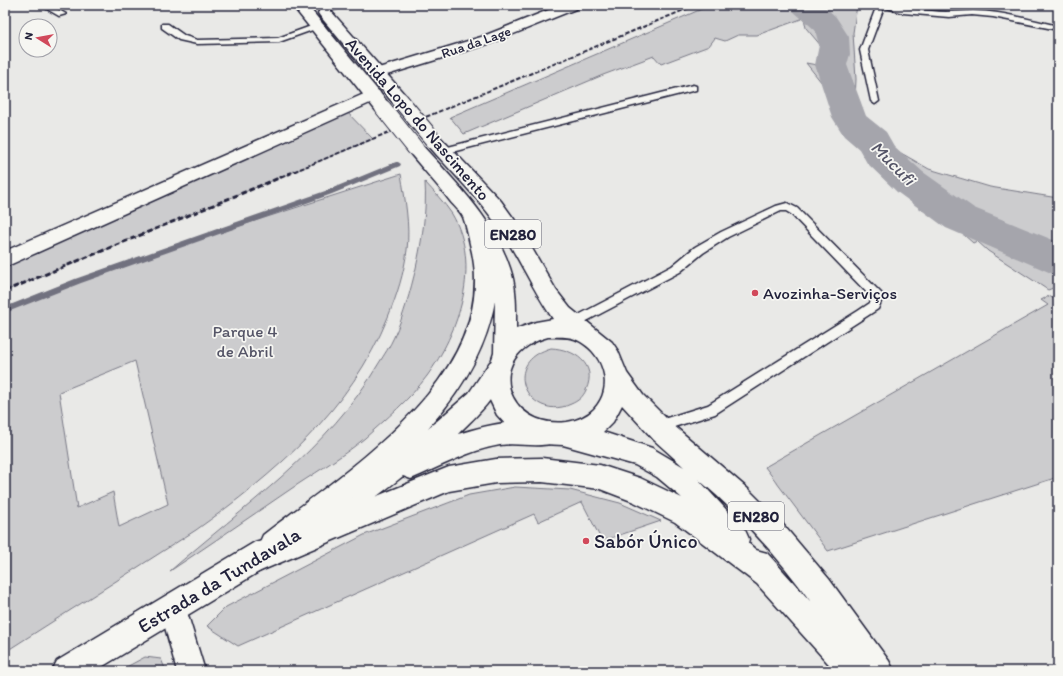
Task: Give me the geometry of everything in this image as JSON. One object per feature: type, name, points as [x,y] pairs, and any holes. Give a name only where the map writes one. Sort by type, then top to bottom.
[{"type":"main road","name":"Avenida Lopo do Nascimento","points":[[299,5],[472,216],[492,248],[500,269],[505,308],[502,361]]},
{"type":"main road","name":"Avenida Lopo do Nascimento","points":[[320,8],[439,146],[494,206],[512,231],[549,296],[562,314],[578,328]]},
{"type":"main road","points":[[251,561],[385,454],[444,393],[468,353],[480,314],[486,283],[484,258],[472,216]]},
{"type":"main road","points":[[548,328],[578,328],[598,342],[609,356],[616,371],[617,387],[612,405],[601,419],[585,430],[557,435],[528,428],[512,417],[502,402],[497,386],[502,361],[516,341],[531,332],[548,328]]},
{"type":"main road","name":"Estrada da Tundavala","points":[[67,671],[173,609],[370,486],[446,428],[477,401],[502,361]]},
{"type":"main road","name":"EN280","points":[[616,376],[635,403],[658,426],[721,481],[755,514],[808,576],[879,671]]},
{"type":"main road","name":"Estrada da Tundavala","points":[[370,486],[459,444],[501,433],[557,435]]},
{"type":"main road","name":"EN280","points":[[557,435],[621,447],[655,462],[688,487],[855,671]]},
{"type":"main road","points":[[251,561],[450,479],[496,471],[542,470],[600,477],[640,491],[684,513],[767,574]]},
{"type":"street","name":"Rua da Lage","points":[[377,73],[486,40],[573,5]]},
{"type":"street","points":[[5,259],[378,102]]},
{"type":"street","points":[[173,609],[191,671]]},
{"type":"lane","points":[[44,5],[62,14]]},
{"type":"lane","points":[[320,8],[349,5]]},
{"type":"lane","points":[[875,101],[864,50],[881,5]]},
{"type":"lane","points":[[884,5],[903,11],[949,15],[972,13],[993,15],[1058,28]]},
{"type":"lane","points":[[164,26],[182,38],[196,42],[279,40],[317,27]]},
{"type":"lane","points":[[439,146],[693,88]]},
{"type":"lane","points":[[578,328],[676,269],[689,256],[732,231],[779,208],[787,207],[794,212],[878,296],[874,306],[711,410],[658,426]]},
{"type":"green space","points":[[711,5],[857,5],[853,33],[856,79],[855,102],[862,120],[880,141],[929,169],[990,187],[1058,198],[1058,291],[1053,288],[1048,290],[988,251],[977,241],[973,243],[840,124],[849,117],[806,63],[828,67],[827,53],[806,28],[804,18],[757,35],[738,35],[725,41],[715,38],[709,46],[661,64],[654,56],[603,75],[464,134],[450,117]]},
{"type":"green space","points":[[343,108],[373,139],[5,291],[5,259]]},
{"type":"green space","name":"Parque 4 de Abril","points":[[401,174],[407,212],[408,231],[406,259],[402,276],[388,317],[372,350],[354,381],[332,410],[308,437],[282,462],[225,509],[196,530],[5,652],[5,310],[152,255]],"holes":[[[135,361],[168,504],[119,527],[113,492],[77,508],[59,392]]]},
{"type":"green space","points":[[425,182],[452,214],[461,234],[465,255],[466,276],[463,298],[457,319],[449,339],[427,376],[405,401],[356,445],[170,571],[255,500],[310,450],[336,423],[359,394],[391,344],[398,329],[414,277],[420,247],[424,225]]},
{"type":"green space","points":[[1049,296],[1054,299],[1058,297],[1058,477],[828,551],[765,467],[1048,305],[1041,300]]},
{"type":"green space","points":[[551,348],[568,351],[575,355],[582,360],[589,373],[589,381],[582,397],[571,404],[556,408],[543,406],[533,399],[526,389],[523,378],[526,366],[535,356]]},
{"type":"green space","points":[[515,487],[570,490],[620,503],[661,521],[602,541],[582,502],[538,522],[534,514],[238,646],[207,626],[226,607],[364,535],[469,495]]},
{"type":"green space","points":[[145,657],[161,659],[166,671],[119,671]]},
{"type":"waterway","name":"Mucufi","points":[[803,5],[826,23],[834,37],[835,45],[831,65],[849,117],[856,128],[873,141],[880,154],[910,182],[960,218],[1058,260]]},
{"type":"waterway","points":[[5,310],[78,281],[330,192],[398,164]]},
{"type":"railway","points":[[288,174],[696,5]]},
{"type":"railway","points":[[5,291],[291,173]]},
{"type":"place","name":"Avozinha-Serviços","points":[[755,293]]},
{"type":"place","name":"Sabór Único","points":[[586,541]]}]
